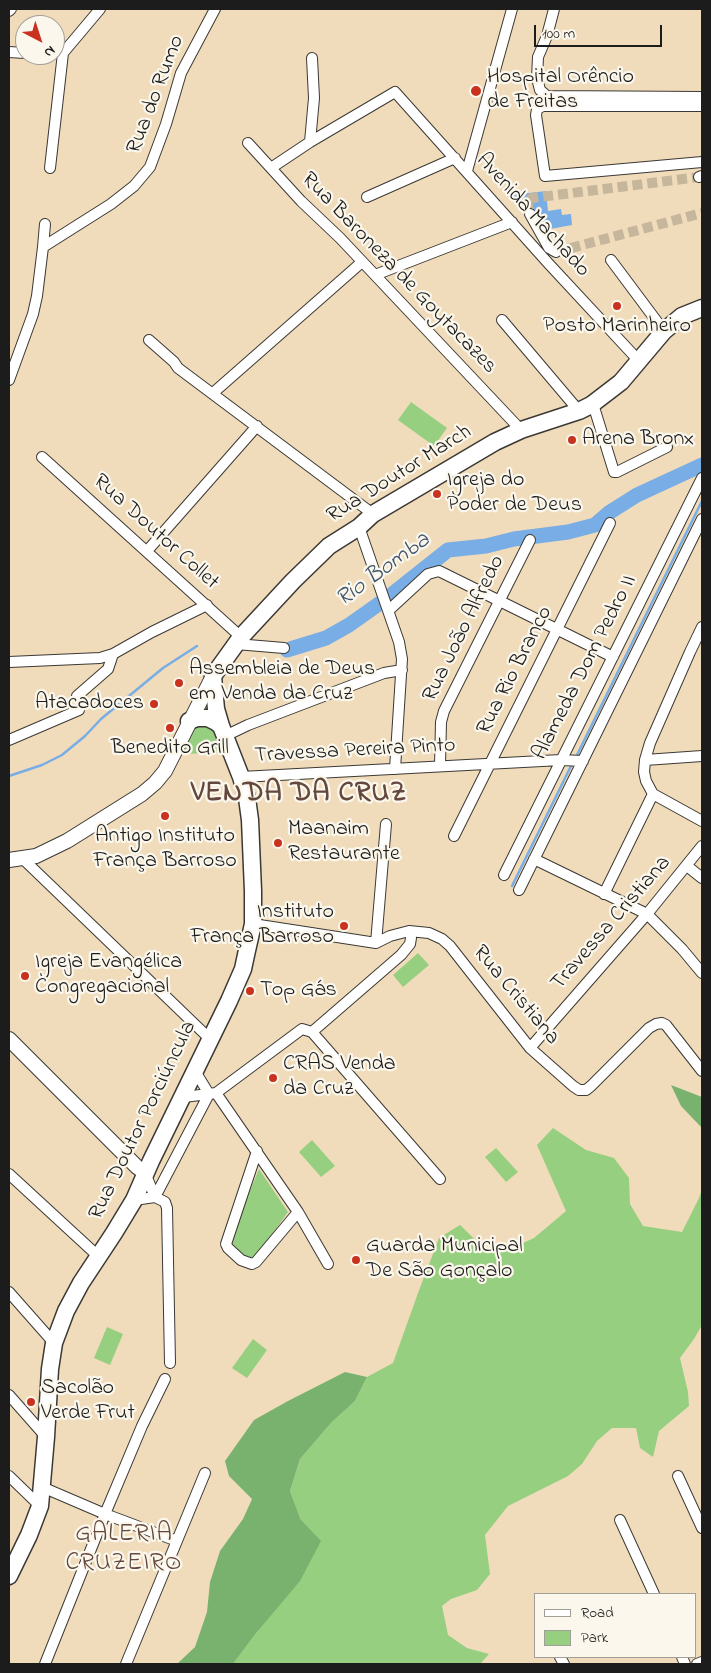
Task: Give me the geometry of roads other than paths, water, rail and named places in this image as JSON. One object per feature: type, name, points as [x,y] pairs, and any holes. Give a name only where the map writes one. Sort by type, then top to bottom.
[{"type":"main road","name":"Rua Doutor March","points":[[15,859],[36,856],[67,841],[142,794],[155,783],[165,771],[213,676],[239,641],[313,560],[329,546],[359,527],[373,514],[495,442],[521,430],[586,407],[621,382],[664,331],[682,316],[702,308]]},
{"type":"main road","name":"Rua Doutor Porciúncula","points":[[9,1576],[30,1535],[40,1506],[50,1369],[54,1343],[66,1311],[81,1283],[134,1200],[145,1173],[243,969],[253,924],[250,820],[241,776],[214,703],[213,676]]},
{"type":"main road","points":[[189,722],[197,718],[208,718],[223,731]]},
{"type":"main road","points":[[9,1039],[145,1173]]},
{"type":"street","points":[[76,35],[78,28],[92,9]]},
{"type":"street","points":[[65,47],[82,31],[100,9]]},
{"type":"street","name":"Rua do Rumo","points":[[43,247],[111,204],[134,186],[150,168],[181,74],[215,9]]},
{"type":"street","points":[[466,171],[512,9]]},
{"type":"street","points":[[554,9],[547,36],[538,56],[537,78],[540,90],[547,96],[702,97]]},
{"type":"street","points":[[271,168],[310,142],[314,98],[312,58]]},
{"type":"street","points":[[50,168],[58,65]]},
{"type":"street","name":"Avenida Machado","points":[[310,142],[395,92],[639,361]]},
{"type":"street","points":[[702,106],[544,106],[537,109],[536,115],[545,176],[702,162]]},
{"type":"street","name":"Rua Baroneza de Goytacazes","points":[[248,143],[521,430]]},
{"type":"street","points":[[367,197],[455,158]]},
{"type":"street","points":[[530,214],[549,248],[556,252]]},
{"type":"street","points":[[375,275],[512,222]]},
{"type":"street","points":[[9,380],[33,314],[39,286],[44,224]]},
{"type":"street","points":[[611,260],[664,331]]},
{"type":"street","points":[[213,393],[362,262]]},
{"type":"street","points":[[502,320],[586,407],[614,472],[667,447]]},
{"type":"street","points":[[149,340],[174,362],[178,368],[373,514]]},
{"type":"street","points":[[147,551],[257,426]]},
{"type":"street","name":"Rua Doutor Collet","points":[[42,457],[208,605],[239,641]]},
{"type":"street","name":"Alameda Dom Pedro II","points":[[519,890],[534,859],[613,657],[702,478]]},
{"type":"street","name":"Rua Rio Branco","points":[[454,836],[610,523]]},
{"type":"street","name":"Alameda Dom Pedro II","points":[[504,875],[573,760],[701,525]]},
{"type":"street","points":[[359,527],[399,642],[402,670],[395,769]]},
{"type":"street","name":"Rua João Alfredo","points":[[440,766],[442,717],[530,540]]},
{"type":"street","points":[[386,602],[428,574],[439,572],[613,657]]},
{"type":"street","points":[[9,662],[100,658],[114,654],[152,632],[208,605]]},
{"type":"street","points":[[702,628],[650,743],[645,760],[646,781],[653,794],[702,821]]},
{"type":"street","points":[[239,641],[284,648]]},
{"type":"street","points":[[77,696],[108,668],[114,654]]},
{"type":"street","points":[[223,731],[248,725],[384,673],[402,670]]},
{"type":"street","points":[[9,740],[79,710]]},
{"type":"street","points":[[645,760],[702,756]]},
{"type":"street","name":"Travessa Pereira Pinto","points":[[241,776],[573,760]]},
{"type":"street","points":[[604,894],[653,794]]},
{"type":"street","points":[[253,924],[376,943],[386,824]]},
{"type":"street","name":"Travessa Cristiana","points":[[530,1048],[687,866],[702,846]]},
{"type":"street","points":[[15,859],[210,1039]]},
{"type":"street","points":[[534,859],[646,914],[682,949],[702,973]]},
{"type":"street","points":[[687,866],[702,878]]},
{"type":"street","name":"Rua Cristiana","points":[[376,943],[390,936],[409,931],[429,932],[442,939],[450,946],[530,1048],[579,1090],[586,1090],[649,1028],[662,1023],[702,1071]]},
{"type":"street","points":[[312,1032],[400,955],[410,944],[411,938]]},
{"type":"street","points":[[134,1200],[155,1196],[213,1093],[302,1029],[312,1032],[440,1179]]},
{"type":"street","points":[[195,1071],[257,1151],[298,1212],[328,1264]]},
{"type":"street","points":[[183,1097],[213,1093]]},
{"type":"street","points":[[257,1151],[226,1244],[228,1248],[241,1260],[252,1264],[256,1262],[298,1212]]},
{"type":"street","points":[[145,1173],[155,1196],[165,1202],[167,1208],[170,1363]]},
{"type":"street","points":[[9,1174],[98,1256]]},
{"type":"street","points":[[9,1292],[54,1343]]},
{"type":"street","points":[[46,1664],[105,1514],[142,1426],[165,1379]]},
{"type":"street","points":[[9,1396],[46,1437]]},
{"type":"street","points":[[126,1664],[205,1473]]},
{"type":"street","points":[[9,1476],[40,1506]]},
{"type":"street","points":[[678,1476],[702,1528]]},
{"type":"street","points":[[42,1487],[105,1514],[177,1541]]},
{"type":"street","points":[[620,1520],[654,1593]]},
{"type":"street","points":[[697,1664],[702,1662]]},
{"type":"water","points":[[546,191],[548,211],[561,209],[562,215],[571,214],[572,225],[545,230],[512,195]]},
{"type":"waterway","name":"Rio Bomba","points":[[287,650],[326,638],[349,625],[390,596],[448,550],[486,546],[514,539],[568,532],[595,525],[610,512],[637,495],[702,465]]},
{"type":"waterway","points":[[576,757],[702,501]]},
{"type":"waterway","name":"Rio Bomba","points":[[9,776],[42,765],[62,755],[85,736],[101,719],[163,668],[197,646]]},
{"type":"waterway","points":[[512,886],[572,764]]},
{"type":"tunnel","points":[[530,214],[527,202],[532,198],[699,177]]},
{"type":"tunnel","points":[[556,252],[702,213]]},
{"type":"place","name":"Hospital Orêncio de Freitas","points":[[476,91]]},
{"type":"place","name":"Posto Marinheiro","points":[[617,306]]},
{"type":"place","name":"Arena Bronx","points":[[572,440]]},
{"type":"place","name":"Igreja do Poder de Deus","points":[[437,494]]},
{"type":"place","name":"Assembleia de Deus em Venda da Cruz","points":[[179,683]]},
{"type":"place","name":"Atacadoces","points":[[154,704]]},
{"type":"place","name":"Benedito Grill","points":[[170,728]]},
{"type":"place","name":"Antigo Instituto França Barroso","points":[[165,816]]},
{"type":"place","name":"Maanaim Restaurante","points":[[278,843]]},
{"type":"place","name":"Instituto França Barroso","points":[[344,926]]},
{"type":"place","name":"Igreja Evangélica Congregacional","points":[[25,976]]},
{"type":"place","name":"Top Gás","points":[[250,991]]},
{"type":"place","name":"CRAS Venda da Cruz","points":[[273,1078]]},
{"type":"place","name":"Guarda Municipal De São Gonçalo","points":[[356,1260]]},
{"type":"place","name":"Sacolão Verde Frut","points":[[31,1402]]},
{"type":"district","name":"VENDA DA CRUZ","points":[[299,795]]},
{"type":"district","name":"GALERIA CRUZEIRO","points":[[124,1550]]}]
